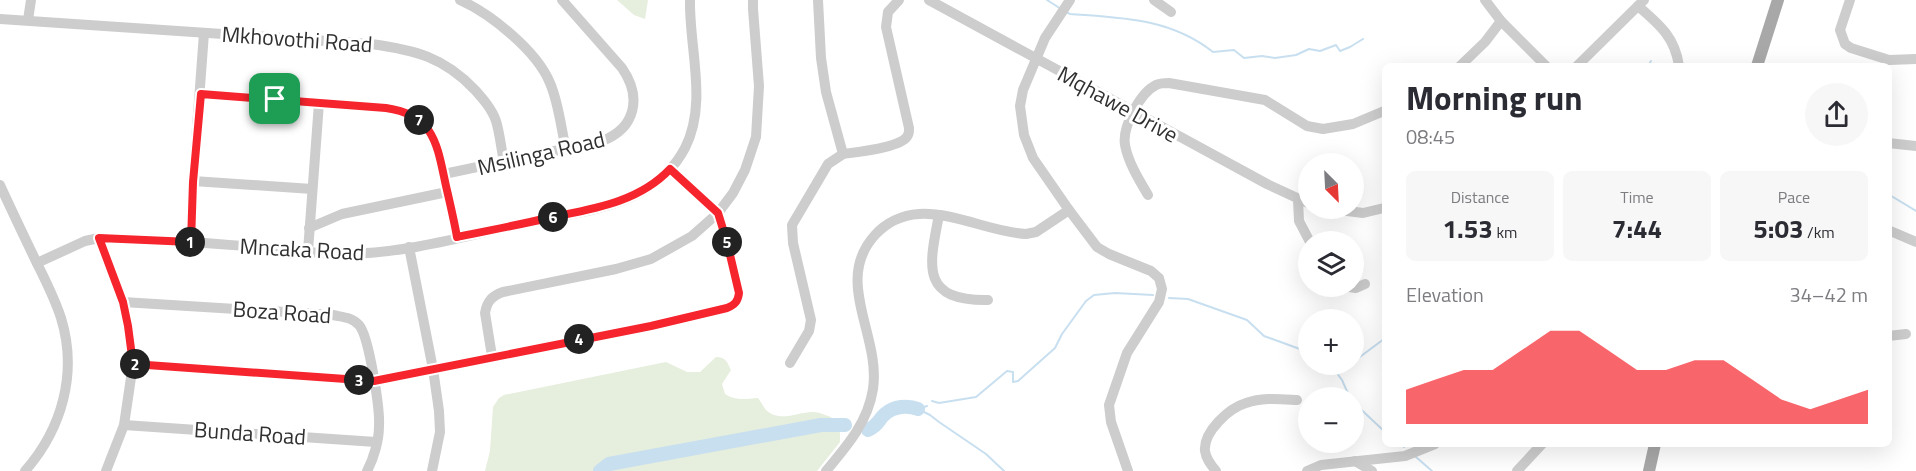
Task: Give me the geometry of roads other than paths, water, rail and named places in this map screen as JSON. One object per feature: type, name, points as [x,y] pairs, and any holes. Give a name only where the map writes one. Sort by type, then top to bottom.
[{"type":"main road","points":[[1757,63],[1778,0]]},
{"type":"main road","points":[[1649,471],[1655,447]]},
{"type":"street","points":[[28,20],[31,0]]},
{"type":"street","points":[[460,0],[490,17],[516,39],[540,66],[549,80],[556,99],[566,150]]},
{"type":"street","name":"Msilinga Road","points":[[444,174],[602,141],[615,135],[629,120],[634,99],[632,86],[622,68],[562,0]]},
{"type":"street","name":"Mncaka Road","points":[[37,263],[85,241],[99,238],[363,254],[409,247],[600,208],[642,192],[659,180],[679,157],[688,139],[696,111],[690,0]]},
{"type":"street","points":[[492,356],[485,313],[488,301],[496,295],[651,259],[692,236],[718,213],[733,193],[745,170],[756,137],[759,86],[753,0]]},
{"type":"street","points":[[818,0],[821,58],[826,92],[843,154]]},
{"type":"street","points":[[790,363],[809,331],[811,320],[793,243],[792,225],[828,164],[843,154],[895,143],[909,134],[886,27],[888,12],[899,0]]},
{"type":"street","name":"Mqhawe Drive","points":[[929,0],[1298,199]]},
{"type":"street","points":[[1154,0],[1171,12]]},
{"type":"street","points":[[1485,0],[1501,21],[1543,63]]},
{"type":"street","points":[[1850,0],[1840,30],[1845,44],[1889,60],[1916,59]]},
{"type":"street","points":[[1070,1],[1045,38],[1023,90],[1020,106],[1024,135],[1033,158],[1097,247],[1151,271],[1159,278],[1161,284],[1159,302],[1127,353],[1109,405],[1111,422],[1128,471]]},
{"type":"street","points":[[1580,63],[1641,3],[1669,37],[1676,51],[1678,63]]},
{"type":"street","name":"Mkhovothi Road","points":[[0,19],[371,44],[424,54],[462,77],[490,109],[496,122],[504,162]]},
{"type":"street","points":[[1463,63],[1485,42],[1501,21]]},
{"type":"street","points":[[191,242],[204,33]]},
{"type":"street","points":[[1148,195],[1125,144],[1125,131],[1142,97],[1150,89],[1162,83],[1265,100],[1307,126],[1323,129],[1353,124],[1382,112]]},
{"type":"street","points":[[201,94],[400,110],[412,115],[428,128],[434,138],[457,237]]},
{"type":"street","points":[[308,251],[319,103]]},
{"type":"street","points":[[1892,143],[1916,146]]},
{"type":"street","points":[[133,364],[374,381],[651,326],[727,308],[733,305],[739,293],[718,213],[670,169]]},
{"type":"street","points":[[193,182],[312,189]]},
{"type":"street","points":[[0,185],[53,297],[67,341],[67,385],[58,418],[36,459],[25,471]]},
{"type":"street","points":[[309,228],[342,214],[447,192]]},
{"type":"street","points":[[1364,213],[1382,208]]},
{"type":"street","points":[[826,471],[860,426],[866,415],[873,389],[874,359],[857,290],[857,278],[863,253],[880,230],[901,217],[922,213],[1026,234],[1036,232],[1069,210]]},
{"type":"street","points":[[939,215],[931,255],[931,265],[936,280],[949,295],[967,300],[988,300]]},
{"type":"street","points":[[1892,232],[1916,242]]},
{"type":"street","points":[[99,238],[123,302],[133,364],[124,425],[106,471]]},
{"type":"street","points":[[409,247],[439,411],[440,432],[432,471]]},
{"type":"street","name":"Boza Road","points":[[123,302],[333,315],[351,319],[357,323],[365,337],[380,427],[367,471]]},
{"type":"street","points":[[1892,336],[1906,334]]},
{"type":"street","points":[[1216,471],[1207,457],[1206,444],[1227,412],[1236,406],[1252,401],[1297,400]]},
{"type":"street","name":"Bunda Road","points":[[124,425],[376,442]]},
{"type":"street","points":[[1307,471],[1321,465],[1405,456],[1428,447]]},
{"type":"street","points":[[1517,471],[1539,447]]},
{"type":"street","points":[[1354,461],[1372,471]]},
{"type":"waterway","points":[[1047,0],[1061,9]]},
{"type":"waterway","points":[[1066,12],[1163,26],[1180,32],[1213,52],[1234,50],[1244,58],[1262,56],[1275,58],[1296,55],[1309,49],[1320,51],[1336,45],[1340,51],[1363,39]]},
{"type":"waterway","points":[[1892,196],[1916,211]]},
{"type":"waterway","points":[[932,401],[939,403],[976,397],[1007,371],[1013,372],[1013,382],[1018,381],[1055,348],[1062,334],[1086,301],[1094,295],[1115,293],[1153,295]]},
{"type":"waterway","points":[[1169,298],[1188,299],[1247,320],[1264,336],[1298,348]]},
{"type":"waterway","points":[[1364,354],[1382,340]]},
{"type":"waterway","points":[[1338,375],[1345,387]]},
{"type":"waterway","points":[[918,409],[927,406]]},
{"type":"waterway","points":[[868,430],[893,409],[906,407],[918,409]]},
{"type":"waterway","points":[[918,409],[986,454],[1004,471]]},
{"type":"waterway","points":[[1364,412],[1382,429]]},
{"type":"waterway","points":[[600,471],[609,464],[821,425],[845,425]]},
{"type":"waterway","points":[[1416,457],[1432,471]]}]
